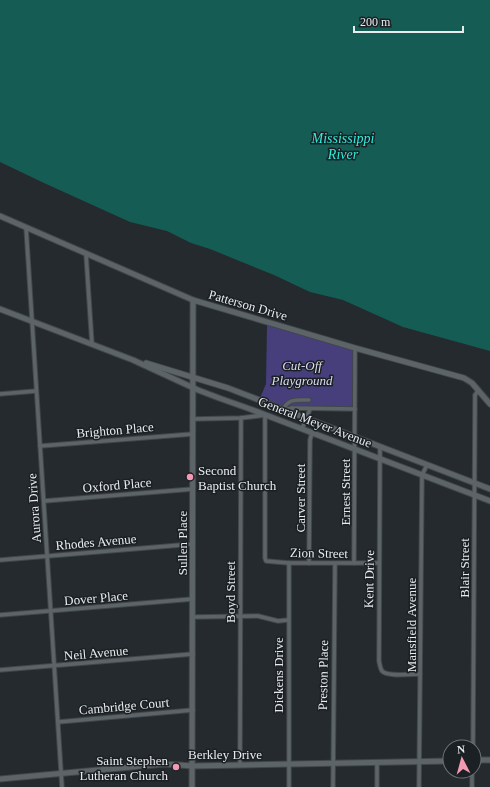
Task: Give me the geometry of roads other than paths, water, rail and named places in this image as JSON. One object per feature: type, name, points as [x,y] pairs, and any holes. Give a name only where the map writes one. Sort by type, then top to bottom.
[{"type":"street","name":"Patterson Drive","points":[[0,216],[193,300],[355,348],[458,376],[472,383],[490,404]]},
{"type":"street","name":"Aurora Drive","points":[[26,227],[62,787]]},
{"type":"street","points":[[86,254],[92,344]]},
{"type":"street","name":"Sullen Place","points":[[192,787],[193,300]]},
{"type":"street","name":"General Meyer Avenue","points":[[0,309],[133,360],[219,398],[490,501]]},
{"type":"street","name":"Ernest Street","points":[[354,564],[355,348]]},
{"type":"street","name":"General Meyer Avenue","points":[[133,360],[154,364],[193,378],[228,388],[490,489]]},
{"type":"street","points":[[0,394],[36,391]]},
{"type":"street","name":"Blair Street","points":[[473,739],[475,395],[478,391]]},
{"type":"street","points":[[250,409],[255,399]]},
{"type":"street","points":[[283,410],[290,401],[309,400]]},
{"type":"street","points":[[283,410],[292,408],[355,409]]},
{"type":"street","points":[[302,429],[310,409]]},
{"type":"street","points":[[193,419],[241,418],[265,415]]},
{"type":"street","name":"Zion Street","points":[[265,415],[266,560],[268,562],[289,563],[379,563]]},
{"type":"street","name":"Boyd Street","points":[[240,765],[241,418]]},
{"type":"street","name":"Carver Street","points":[[309,563],[310,440],[312,433]]},
{"type":"street","name":"Brighton Place","points":[[40,446],[193,434]]},
{"type":"street","name":"Kent Drive","points":[[380,447],[378,650],[380,667],[385,673],[420,674]]},
{"type":"street","name":"Mansfield Avenue","points":[[419,787],[422,475],[427,464]]},
{"type":"street","name":"Oxford Place","points":[[44,501],[193,489]]},
{"type":"street","name":"Rhodes Avenue","points":[[0,560],[193,544]]},
{"type":"street","name":"Dickens Drive","points":[[289,563],[289,787]]},
{"type":"street","name":"Preston Place","points":[[333,787],[335,564]]},
{"type":"street","name":"Dover Place","points":[[0,615],[193,599]]},
{"type":"street","points":[[193,617],[258,616],[278,621],[288,620]]},
{"type":"street","name":"Neil Avenue","points":[[0,670],[193,654]]},
{"type":"street","name":"Cambridge Court","points":[[58,722],[193,710]]},
{"type":"street","name":"Berkley Drive","points":[[0,779],[164,764],[192,766],[442,761]]},
{"type":"street","points":[[377,762],[377,787]]},
{"type":"water","name":"Mississippi River","points":[[0,0],[490,0],[490,351],[403,327],[343,300],[310,292],[274,275],[210,249],[191,243],[167,231],[130,222],[0,162]]},
{"type":"place","name":"Second Baptist Church","points":[[190,477]]},
{"type":"place","name":"Saint Stephen Lutheran Church","points":[[176,767]]},
{"type":"park label","name":"Cut-Off Playground","points":[[302,372]]}]
